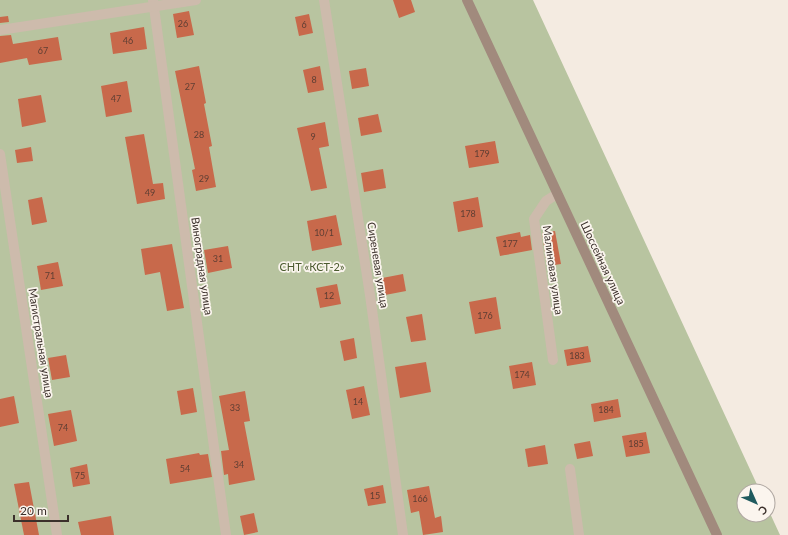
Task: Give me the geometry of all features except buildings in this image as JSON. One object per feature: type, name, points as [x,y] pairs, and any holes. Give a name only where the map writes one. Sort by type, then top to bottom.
[{"type":"street","points":[[0,30],[154,3],[196,0]]},
{"type":"street","name":"Сиреневая улица","points":[[324,0],[370,295],[403,535]]},
{"type":"street","name":"Шоссейная улица","points":[[467,0],[717,535]]},
{"type":"street","name":"Виноградная улица","points":[[154,3],[226,535]]},
{"type":"street","name":"Магистральная улица","points":[[0,154],[57,535]]},
{"type":"street","name":"Малиновая улица","points":[[553,360],[534,220],[546,201],[557,194]]},
{"type":"street","points":[[570,469],[579,535]]},
{"type":"green space","name":"СНТ «КСТ-2»","points":[[0,0],[533,0],[756,483],[736,483],[736,523],[774,523],[780,535],[0,535]]}]
